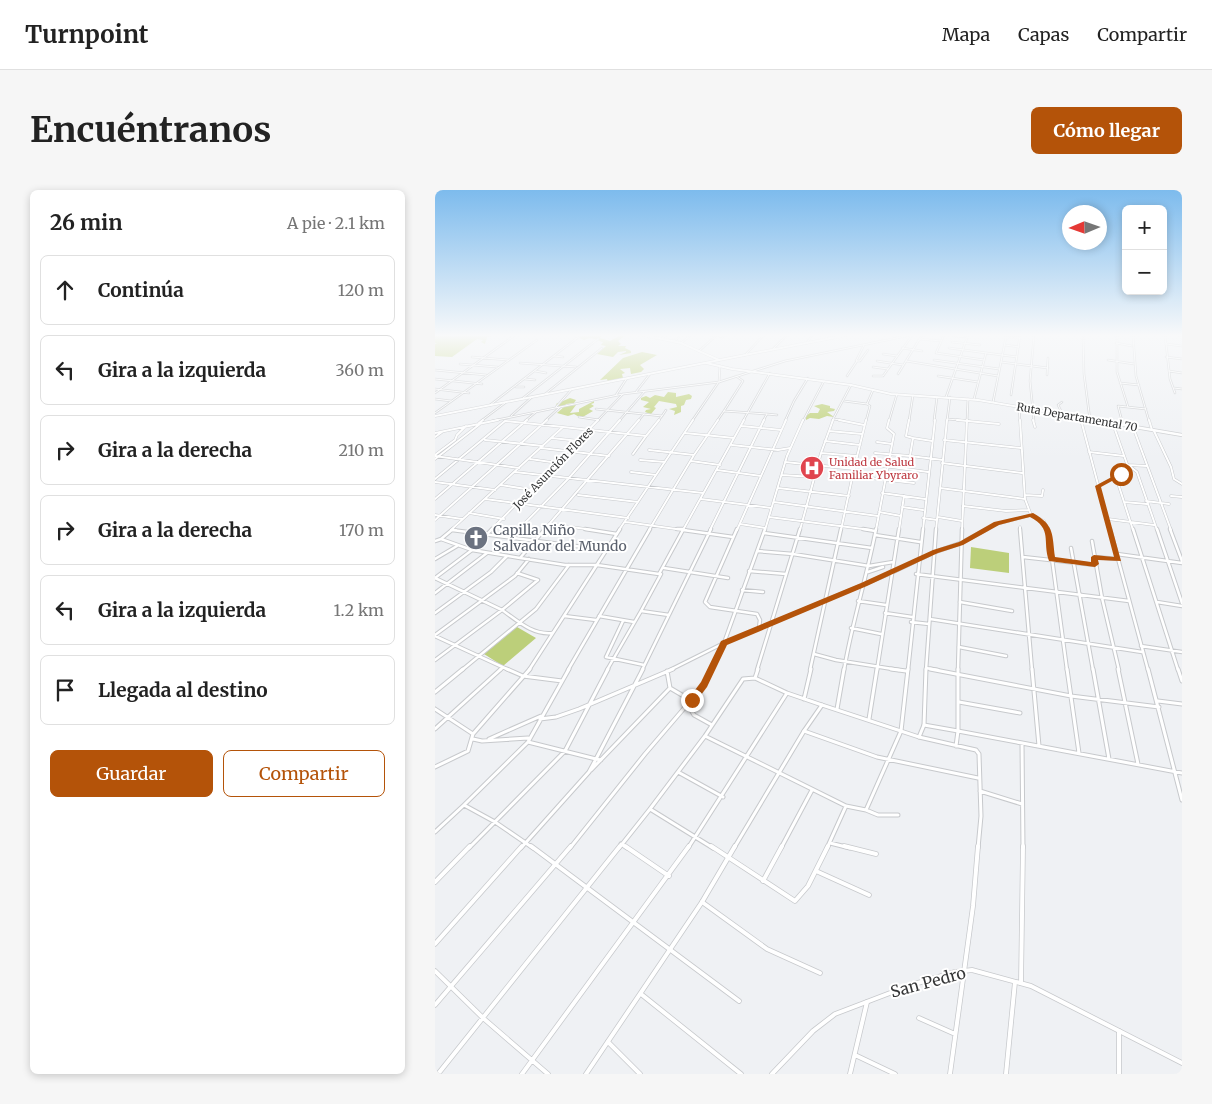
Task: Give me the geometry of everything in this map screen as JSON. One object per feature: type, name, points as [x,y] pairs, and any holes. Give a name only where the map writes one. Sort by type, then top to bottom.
[{"type":"main road","points":[[435,415],[637,376]]},
{"type":"main road","name":"Ruta Departamental 70","points":[[795,376],[897,394],[974,399],[1182,435]]},
{"type":"street","points":[[435,393],[460,376]]},
{"type":"street","points":[[435,415],[486,376]]},
{"type":"street","points":[[489,406],[527,376]]},
{"type":"street","points":[[522,399],[550,376]]},
{"type":"street","points":[[544,395],[566,376]]},
{"type":"street","points":[[636,392],[648,376]]},
{"type":"street","points":[[435,767],[466,753],[470,749],[473,734],[533,665],[606,550],[718,382],[719,376]]},
{"type":"street","points":[[622,395],[718,382],[735,376]]},
{"type":"street","points":[[435,832],[527,742],[596,620],[691,461],[743,381],[736,376]]},
{"type":"street","points":[[435,882],[565,751],[589,703],[768,376]]},
{"type":"street","points":[[940,376],[978,382]]},
{"type":"street","points":[[974,399],[979,376]]},
{"type":"street","points":[[993,402],[998,376]]},
{"type":"street","points":[[1011,395],[1014,376]]},
{"type":"street","points":[[1030,376],[1031,409],[1035,427]]},
{"type":"street","points":[[1084,376],[1090,420]]},
{"type":"street","points":[[1119,376],[1127,407]]},
{"type":"street","points":[[1137,376],[1153,430],[1171,467],[1174,479],[1182,484]]},
{"type":"street","points":[[1170,376],[1175,393]]},
{"type":"street","points":[[435,433],[616,396],[627,378]]},
{"type":"street","points":[[758,628],[760,620],[757,614],[735,612],[707,605],[705,602],[794,401],[808,378]]},
{"type":"street","points":[[946,397],[953,378]]},
{"type":"street","points":[[435,379],[482,384]]},
{"type":"street","points":[[524,379],[535,380]]},
{"type":"street","points":[[435,1005],[557,864],[645,754],[704,685],[724,643],[764,533],[790,448],[824,381]]},
{"type":"street","points":[[1120,383],[1139,385]]},
{"type":"street","points":[[755,678],[803,520],[813,477],[833,419],[851,385]]},
{"type":"street","points":[[514,386],[524,387]]},
{"type":"street","points":[[1173,388],[1182,389]]},
{"type":"street","points":[[435,389],[469,393]]},
{"type":"street","points":[[555,408],[572,389]]},
{"type":"street","points":[[867,404],[873,390]]},
{"type":"street","points":[[509,417],[645,391]]},
{"type":"street","points":[[512,537],[568,479],[645,391]]},
{"type":"street","points":[[837,709],[851,628],[868,572],[894,434],[887,428],[897,394]]},
{"type":"street","name":"José Asunción Flores","points":[[435,578],[472,550],[488,535],[622,395]]},
{"type":"street","points":[[913,395],[905,436],[932,441]]},
{"type":"street","points":[[866,810],[887,758],[901,730],[911,620],[937,396]]},
{"type":"street","points":[[435,480],[532,397]]},
{"type":"street","points":[[919,736],[924,725],[926,668],[937,519],[950,398]]},
{"type":"street","points":[[435,399],[452,401]]},
{"type":"street","points":[[956,746],[959,702],[958,624],[961,581],[962,506],[968,399]]},
{"type":"street","points":[[843,401],[867,404]]},
{"type":"street","points":[[1062,402],[1057,406],[1063,415]]},
{"type":"street","points":[[436,457],[505,403]]},
{"type":"street","points":[[804,698],[854,468],[870,406],[867,404]]},
{"type":"street","points":[[1123,425],[1118,406],[1146,409]]},
{"type":"street","points":[[435,520],[522,444],[560,407]]},
{"type":"street","points":[[1019,407],[1025,497],[1031,515],[1043,522],[1048,529],[1079,754]]},
{"type":"street","points":[[596,409],[662,416]]},
{"type":"street","points":[[633,454],[666,410]]},
{"type":"street","points":[[723,411],[777,415]]},
{"type":"street","points":[[435,499],[536,412]]},
{"type":"street","points":[[520,558],[577,495],[644,414]]},
{"type":"street","points":[[589,772],[635,684],[767,414]]},
{"type":"street","points":[[579,417],[599,420]]},
{"type":"street","points":[[1080,418],[1142,652],[1159,707],[1182,800]]},
{"type":"street","points":[[833,419],[864,424]]},
{"type":"street","points":[[947,419],[999,424]]},
{"type":"street","points":[[505,421],[646,436]]},
{"type":"street","points":[[1113,424],[1127,464],[1137,472],[1182,604],[1157,602]]},
{"type":"street","points":[[435,433],[466,426]]},
{"type":"street","points":[[436,457],[455,440],[458,433],[466,426]]},
{"type":"street","points":[[742,426],[781,430]]},
{"type":"street","points":[[435,541],[441,539],[563,427]]},
{"type":"street","points":[[1117,554],[1182,562],[1133,427]]},
{"type":"street","points":[[829,431],[862,434]]},
{"type":"street","points":[[435,437],[442,432]]},
{"type":"street","points":[[685,433],[734,438]]},
{"type":"street","points":[[552,438],[579,441]]},
{"type":"street","points":[[910,456],[913,438]]},
{"type":"street","points":[[483,440],[503,441],[569,452],[609,456]]},
{"type":"street","points":[[945,440],[1021,448]]},
{"type":"street","points":[[825,441],[860,445]]},
{"type":"street","points":[[877,442],[892,444]]},
{"type":"street","points":[[731,445],[772,450],[790,448]]},
{"type":"street","points":[[649,450],[695,455]]},
{"type":"street","points":[[1089,452],[1124,456]]},
{"type":"street","points":[[821,453],[857,456]]},
{"type":"street","points":[[875,453],[930,458],[1022,473]]},
{"type":"street","points":[[436,457],[519,468]]},
{"type":"street","points":[[529,459],[558,463]]},
{"type":"street","points":[[640,460],[665,462]]},
{"type":"street","points":[[691,461],[719,465]]},
{"type":"street","points":[[785,462],[854,468]]},
{"type":"street","points":[[1098,486],[1124,471],[1127,464]]},
{"type":"street","points":[[1127,464],[1147,466]]},
{"type":"street","points":[[877,466],[928,472]]},
{"type":"street","points":[[717,470],[761,476]]},
{"type":"street","points":[[515,472],[703,493]]},
{"type":"street","points":[[631,472],[656,475]]},
{"type":"street","points":[[781,475],[813,477]]},
{"type":"street","points":[[1116,477],[1182,681]]},
{"type":"street","points":[[870,478],[914,483]]},
{"type":"street","points":[[435,480],[452,485],[495,490]]},
{"type":"street","points":[[501,485],[532,490]]},
{"type":"street","points":[[778,488],[810,490],[849,496]]},
{"type":"street","points":[[940,488],[1025,497],[1042,496],[1043,490]]},
{"type":"street","points":[[882,493],[925,499]]},
{"type":"street","points":[[577,495],[638,502]]},
{"type":"street","points":[[869,719],[904,496]]},
{"type":"street","points":[[1171,496],[1182,497]]},
{"type":"street","points":[[485,499],[628,518]]},
{"type":"street","points":[[700,499],[771,508]]},
{"type":"street","points":[[774,502],[901,516]]},
{"type":"street","points":[[1124,502],[1169,504]]},
{"type":"street","points":[[962,506],[1006,511],[1028,510]]},
{"type":"street","points":[[902,507],[924,510]]},
{"type":"street","points":[[469,513],[504,519]]},
{"type":"street","points":[[435,514],[462,519]]},
{"type":"street","points":[[541,719],[560,716],[667,671],[758,628],[864,585],[918,559],[961,543],[997,524],[1031,515]]},
{"type":"street","points":[[769,517],[803,520],[875,532]]},
{"type":"street","points":[[923,518],[962,520]]},
{"type":"street","points":[[1107,519],[1154,525]]},
{"type":"street","points":[[625,522],[733,538]]},
{"type":"street","points":[[550,524],[617,534]]},
{"type":"street","points":[[740,524],[765,528]]},
{"type":"street","points":[[1020,527],[1039,746]]},
{"type":"street","points":[[451,530],[606,550]]},
{"type":"street","points":[[764,533],[798,536],[871,548]]},
{"type":"street","points":[[874,535],[920,542]]},
{"type":"street","points":[[441,539],[472,550],[529,560],[597,565],[661,574]]},
{"type":"street","points":[[1092,541],[1102,598],[1138,764]]},
{"type":"street","points":[[435,559],[457,546]]},
{"type":"street","points":[[1071,548],[1109,759]]},
{"type":"street","points":[[757,552],[793,554],[869,566],[887,564]]},
{"type":"street","points":[[435,592],[487,553]]},
{"type":"street","points":[[435,613],[491,572],[507,556]]},
{"type":"street","points":[[1023,557],[1095,564]]},
{"type":"street","points":[[1094,557],[1118,560]]},
{"type":"street","points":[[529,560],[517,573],[435,636],[523,676],[562,681]]},
{"type":"street","points":[[868,572],[893,562]]},
{"type":"street","points":[[435,692],[536,609],[569,564]]},
{"type":"street","points":[[664,568],[728,578]]},
{"type":"street","points":[[749,571],[786,574]]},
{"type":"street","points":[[435,660],[502,610],[538,580],[517,573]]},
{"type":"street","points":[[707,574],[715,581]]},
{"type":"street","points":[[916,574],[1129,601]]},
{"type":"street","points":[[435,578],[502,610],[520,621],[524,626],[541,634],[554,632]]},
{"type":"street","points":[[742,590],[763,592]]},
{"type":"street","points":[[858,601],[886,605]]},
{"type":"street","points":[[959,602],[1012,611]]},
{"type":"street","points":[[641,611],[669,615]]},
{"type":"street","points":[[885,612],[929,624]]},
{"type":"street","points":[[564,616],[596,620]]},
{"type":"street","points":[[599,616],[634,622]]},
{"type":"street","points":[[930,619],[1142,652]]},
{"type":"street","points":[[623,620],[606,657],[644,665]]},
{"type":"street","points":[[851,628],[881,634]]},
{"type":"street","points":[[1141,646],[1182,652]]},
{"type":"street","points":[[959,647],[1006,656]]},
{"type":"street","points":[[814,654],[906,671]]},
{"type":"street","points":[[435,729],[502,668]]},
{"type":"street","points":[[926,668],[959,673],[1034,690],[1159,707]]},
{"type":"street","points":[[667,671],[670,688]]},
{"type":"street","points":[[438,1074],[588,888],[678,772],[705,736],[743,679],[755,678],[787,693],[822,705],[919,736],[979,752],[979,842],[950,1074]]},
{"type":"street","points":[[670,688],[692,700]]},
{"type":"street","points":[[435,944],[589,772],[670,688]]},
{"type":"street","points":[[523,1074],[669,876],[723,797],[787,693]]},
{"type":"street","points":[[1157,701],[1182,704]]},
{"type":"street","points":[[959,702],[1020,713]]},
{"type":"street","points":[[817,703],[819,709]]},
{"type":"street","points":[[688,705],[694,715],[712,725]]},
{"type":"street","points":[[586,1074],[703,902],[804,731],[822,705]]},
{"type":"street","points":[[435,709],[473,734]]},
{"type":"street","points":[[489,739],[543,715]]},
{"type":"street","points":[[924,725],[1182,773]]},
{"type":"street","points":[[804,731],[853,749],[979,779]]},
{"type":"street","points":[[705,736],[846,806],[866,810],[878,815],[898,815]]},
{"type":"street","points":[[473,739],[529,738]]},
{"type":"street","points":[[527,742],[601,760]]},
{"type":"street","points":[[1021,983],[1022,853],[1024,835],[1022,743]]},
{"type":"street","points":[[678,772],[723,797]]},
{"type":"street","points":[[763,881],[812,790]]},
{"type":"street","points":[[980,791],[1022,804]]},
{"type":"street","points":[[464,804],[495,822],[557,864],[739,1000]]},
{"type":"street","points":[[649,809],[696,837],[793,902],[797,901],[816,871],[846,806]]},
{"type":"street","points":[[830,843],[876,854]]},
{"type":"street","points":[[621,844],[669,876]]},
{"type":"street","points":[[816,871],[869,895]]},
{"type":"street","points":[[703,902],[767,949],[820,973]]},
{"type":"street","name":"San Pedro","points":[[772,1074],[823,1022],[835,1014],[911,985],[964,970],[972,970],[1031,986],[1182,1063]]},
{"type":"street","points":[[435,971],[483,1018],[549,1074]]},
{"type":"street","points":[[1006,1074],[1015,981]]},
{"type":"street","points":[[641,994],[741,1074]]},
{"type":"street","points":[[850,1074],[867,1001]]},
{"type":"street","points":[[919,1018],[955,1034]]},
{"type":"street","points":[[1119,1031],[1119,1074]]},
{"type":"street","points":[[608,1042],[640,1074]]},
{"type":"street","points":[[855,1055],[895,1074]]},
{"type":"green space","points":[[604,376],[623,376],[623,378],[608,382],[607,379],[600,380]]},
{"type":"green space","points":[[668,392],[676,393],[676,397],[689,394],[692,396],[691,399],[686,400],[684,405],[681,406],[681,412],[674,415],[675,411],[669,409],[677,407],[676,404],[659,401],[651,414],[645,412],[651,409],[643,407],[649,402],[641,400],[641,398],[646,396],[650,398],[655,395],[664,397]]},
{"type":"green space","points":[[570,398],[576,400],[574,403],[566,404],[565,406],[558,406],[556,404]]},
{"type":"green space","points":[[594,401],[591,404],[594,406],[589,409],[593,411],[581,418],[574,414],[568,416],[557,413],[565,406],[576,405],[570,413],[579,412],[579,409]]},
{"type":"green space","points":[[822,404],[835,409],[834,411],[827,412],[834,417],[827,416],[806,420],[806,416],[810,413],[818,413],[820,409],[814,406]]},
{"type":"green space","points":[[971,547],[1009,553],[1009,573],[970,568]]},
{"type":"green space","points":[[517,627],[536,638],[503,666],[484,654]]},
{"type":"place","name":"Unidad de Salud Familiar Ybyraro","points":[[812,468]]},
{"type":"place","name":"Capilla Niño Salvador del Mundo","points":[[476,538]]},
{"type":"route","points":[[692,700],[704,685],[724,643],[864,585],[918,559],[961,543],[997,524],[1031,515],[1043,522],[1048,529],[1052,559],[1095,564],[1094,557],[1118,560],[1098,486],[1121,474]]}]
